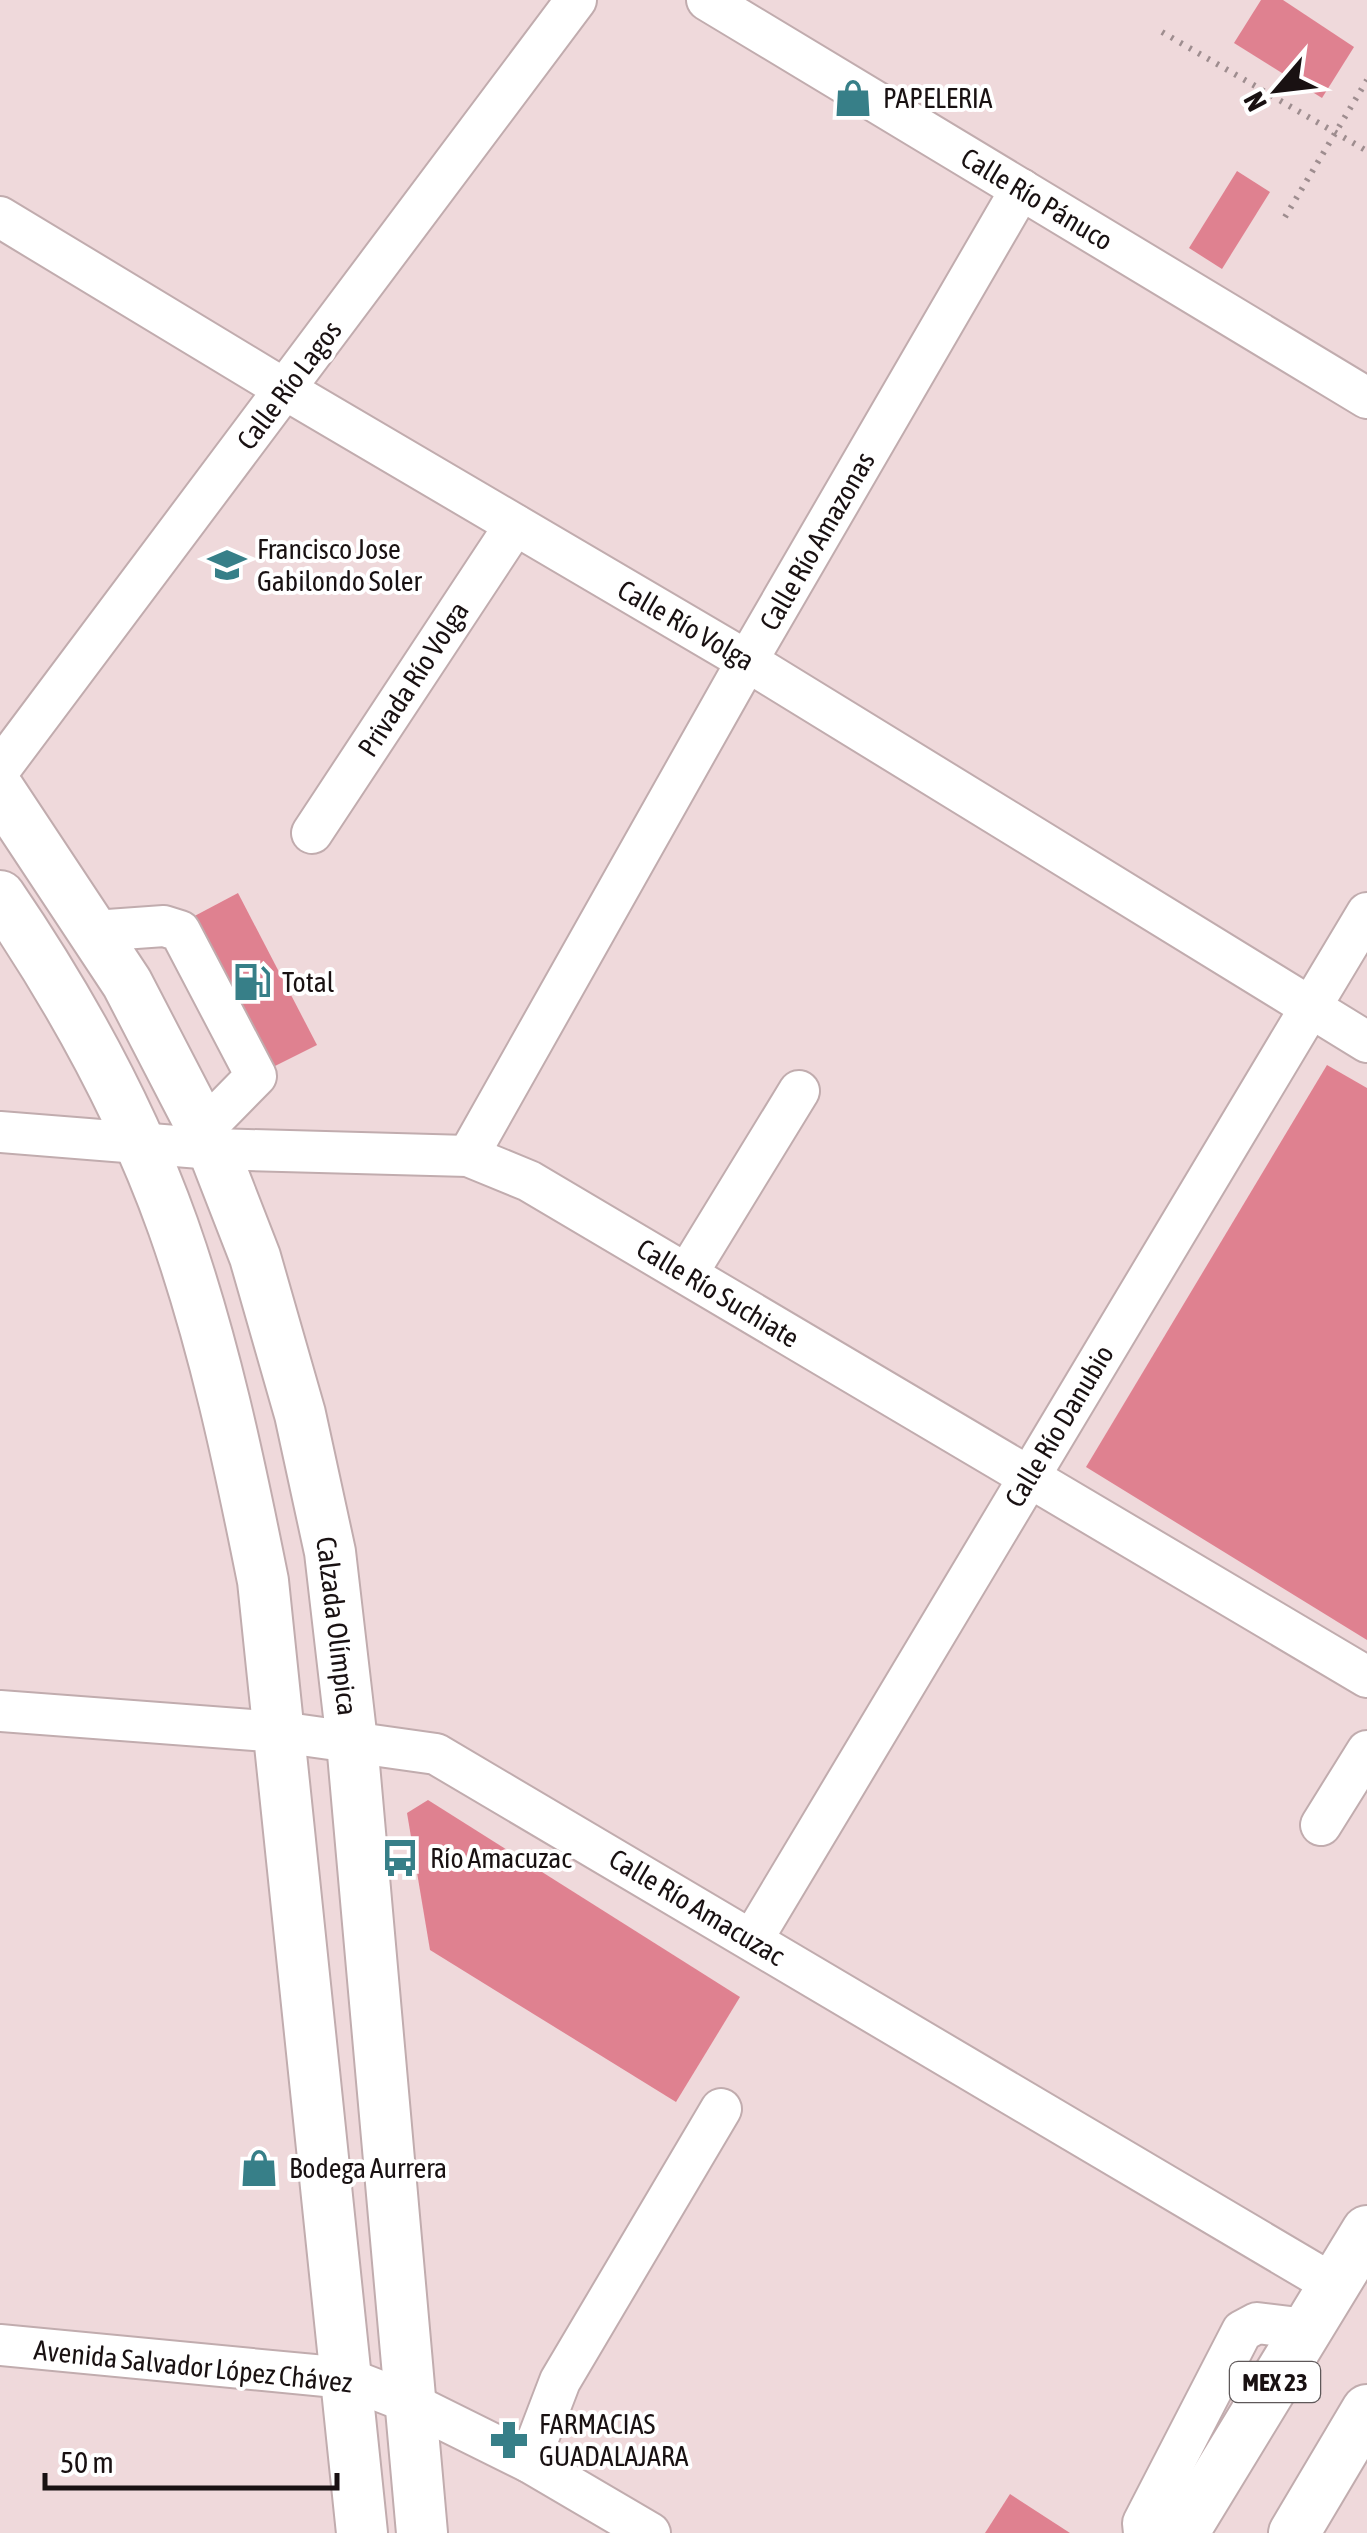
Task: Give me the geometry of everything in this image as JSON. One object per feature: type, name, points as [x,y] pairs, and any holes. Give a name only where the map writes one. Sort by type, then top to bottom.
[{"type":"main road","name":"Calzada Olímpica","points":[[0,791],[127,983],[208,1140],[254,1258],[300,1414],[330,1552],[352,1742],[422,2533]]},
{"type":"main road","points":[[0,896],[67,1002],[172,1222],[236,1442],[263,1581],[362,2533]]},
{"type":"main road","name":"MEX 23","points":[[1184,2533],[1367,2230]]},
{"type":"main road","points":[[1294,2533],[1367,2410]]},
{"type":"street","name":"Calle Río Lagos","points":[[0,769],[576,0]]},
{"type":"street","name":"Calle Río Pánuco","points":[[707,0],[1367,398]]},
{"type":"street","name":"Calle Río Amazonas","points":[[468,1156],[748,660],[1021,189]]},
{"type":"street","name":"Calle Río Volga","points":[[0,216],[286,390],[748,660],[1367,1042]]},
{"type":"street","name":"Privada Río Volga","points":[[312,833],[515,525]]},
{"type":"street","name":"Calle Río Danubio","points":[[752,1940],[1367,913]]},
{"type":"street","points":[[94,932],[170,926],[183,936],[256,1076],[208,1140]]},
{"type":"street","points":[[687,1274],[799,1092]]},
{"type":"street","name":"Calle Río Suchiate","points":[[0,1132],[137,1145],[208,1140],[468,1156],[529,1182],[1367,1677]]},
{"type":"street","name":"Calle Río Amacuzac","points":[[0,1711],[280,1732],[436,1754],[1334,2285]]},
{"type":"street","points":[[1321,1824],[1367,1751]]},
{"type":"street","points":[[529,2462],[560,2381],[721,2109]]},
{"type":"street","points":[[1144,2533],[1143,2522],[1242,2330],[1257,2322],[1308,2329]]},
{"type":"street","name":"Avenida Salvador López Chávez","points":[[0,2345],[346,2378],[408,2402],[529,2462],[650,2533]]},
{"type":"path","points":[[1162,32],[1367,152]]},
{"type":"path","points":[[1285,217],[1367,80]]},
{"type":"building","points":[[1261,0],[1283,0],[1354,47],[1322,98],[1234,43]]},
{"type":"building","points":[[1237,171],[1270,192],[1222,269],[1189,248]]},
{"type":"building","name":"Total","points":[[238,893],[317,1045],[265,1071],[187,920]]},
{"type":"building","points":[[1327,1065],[1367,1088],[1367,1640],[1086,1467]]},
{"type":"building","points":[[428,1800],[740,1997],[676,2102],[430,1950],[407,1813]]},
{"type":"building","points":[[1010,2494],[1070,2533],[985,2533]]},
{"type":"place","name":"PAPELERIA","points":[[853,98]]},
{"type":"place","name":"Francisco Jose Gabilondo Soler","points":[[227,565]]},
{"type":"place","name":"Total","points":[[252,982]]},
{"type":"place","name":"Río Amacuzac","points":[[400,1858]]},
{"type":"place","name":"Bodega Aurrera","points":[[259,2168]]},
{"type":"place","name":"FARMACIAS GUADALAJARA","points":[[509,2440]]}]
